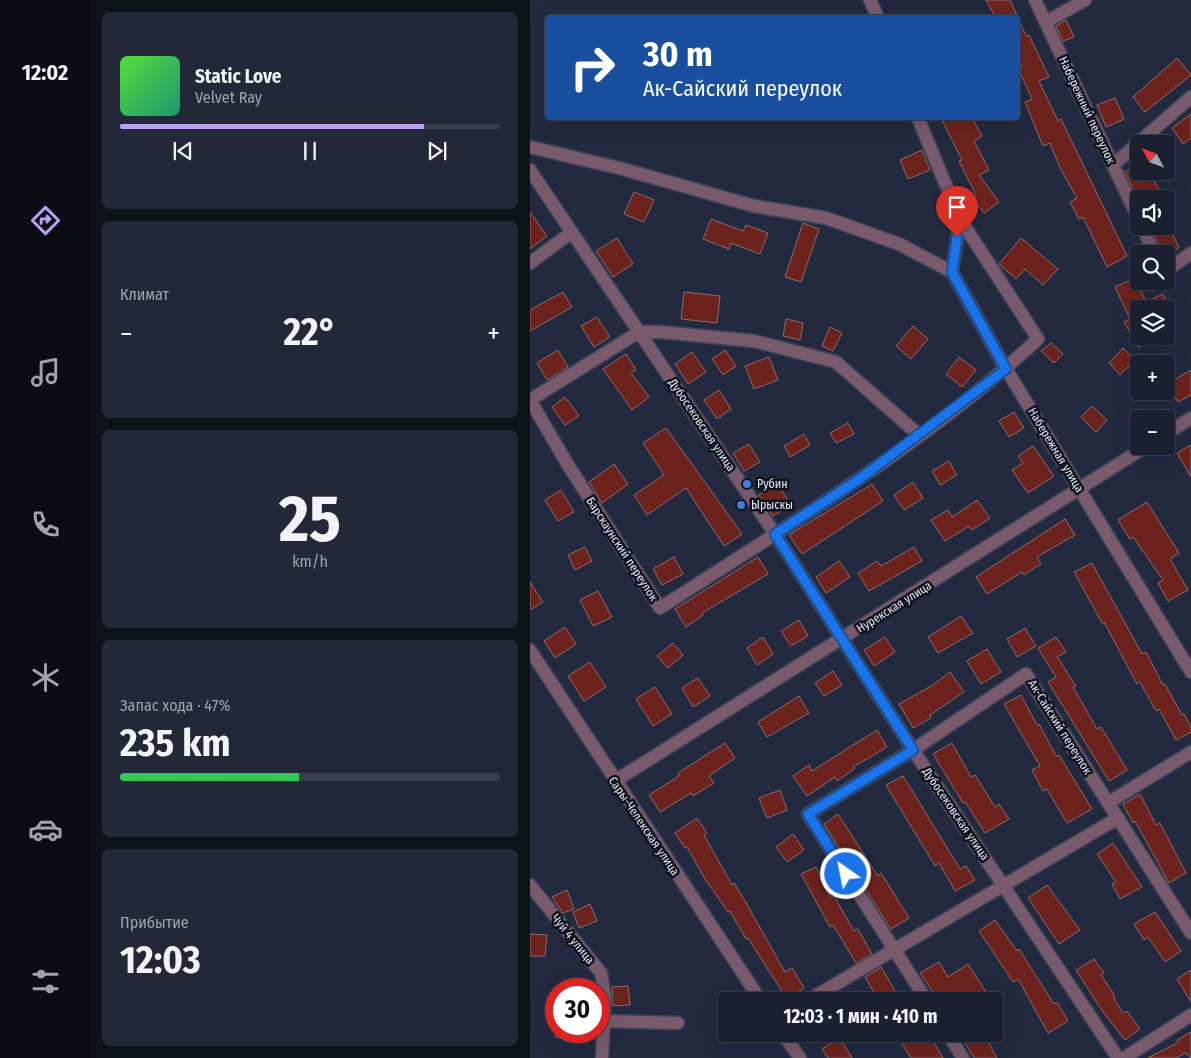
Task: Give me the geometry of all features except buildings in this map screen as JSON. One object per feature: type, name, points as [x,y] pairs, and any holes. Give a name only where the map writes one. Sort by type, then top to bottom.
[{"type":"street","points":[[870,0],[877,15]]},
{"type":"street","name":"Набережный переулок","points":[[1035,0],[1130,201]]},
{"type":"street","points":[[1046,22],[1085,0]]},
{"type":"street","points":[[1113,164],[1191,96]]},
{"type":"street","points":[[530,147],[619,168],[754,206],[826,218],[899,244],[952,272],[960,219],[919,120]]},
{"type":"street","name":"Дубосековская улица","points":[[530,170],[775,534],[913,750],[1118,1058]]},
{"type":"street","name":"Барскаунский переулок","points":[[530,400],[568,465],[660,608],[858,480],[1006,369],[1038,339],[960,219]]},
{"type":"street","points":[[530,263],[572,232]]},
{"type":"street","points":[[1175,265],[1191,253]]},
{"type":"street","name":"Набережная улица","points":[[952,272],[1006,369],[1191,672]]},
{"type":"street","points":[[530,400],[640,332],[660,332],[754,341],[836,362],[919,435]]},
{"type":"street","points":[[1175,428],[1191,418]]},
{"type":"street","name":"Нурекская улица","points":[[615,781],[842,640],[1133,455]]},
{"type":"street","name":"Сары-Челекская улица","points":[[530,650],[755,992]]},
{"type":"street","name":"Ак-Сайский переулок","points":[[921,992],[808,814],[913,750],[1026,674],[1191,933]]},
{"type":"street","points":[[1108,802],[1191,752]]},
{"type":"street","points":[[822,992],[1118,818]]},
{"type":"street","name":"Чуй 4 улица","points":[[530,885],[600,973],[601,978]]},
{"type":"street","points":[[1124,1058],[1191,1015]]},
{"type":"street","points":[[610,1021],[678,1023]]},
{"type":"street","points":[[789,1042],[800,1058]]},
{"type":"street","points":[[953,1042],[963,1058]]},
{"type":"street","name":"Чуй 4 улица","points":[[602,1058],[603,1043]]},
{"type":"place","name":"Рубин","points":[[747,484]]},
{"type":"place","name":"Ырыскы","points":[[741,505]]},
{"type":"route","points":[[846,874],[808,814],[913,750],[775,534],[858,480],[1006,369],[952,272],[957,237]]}]
